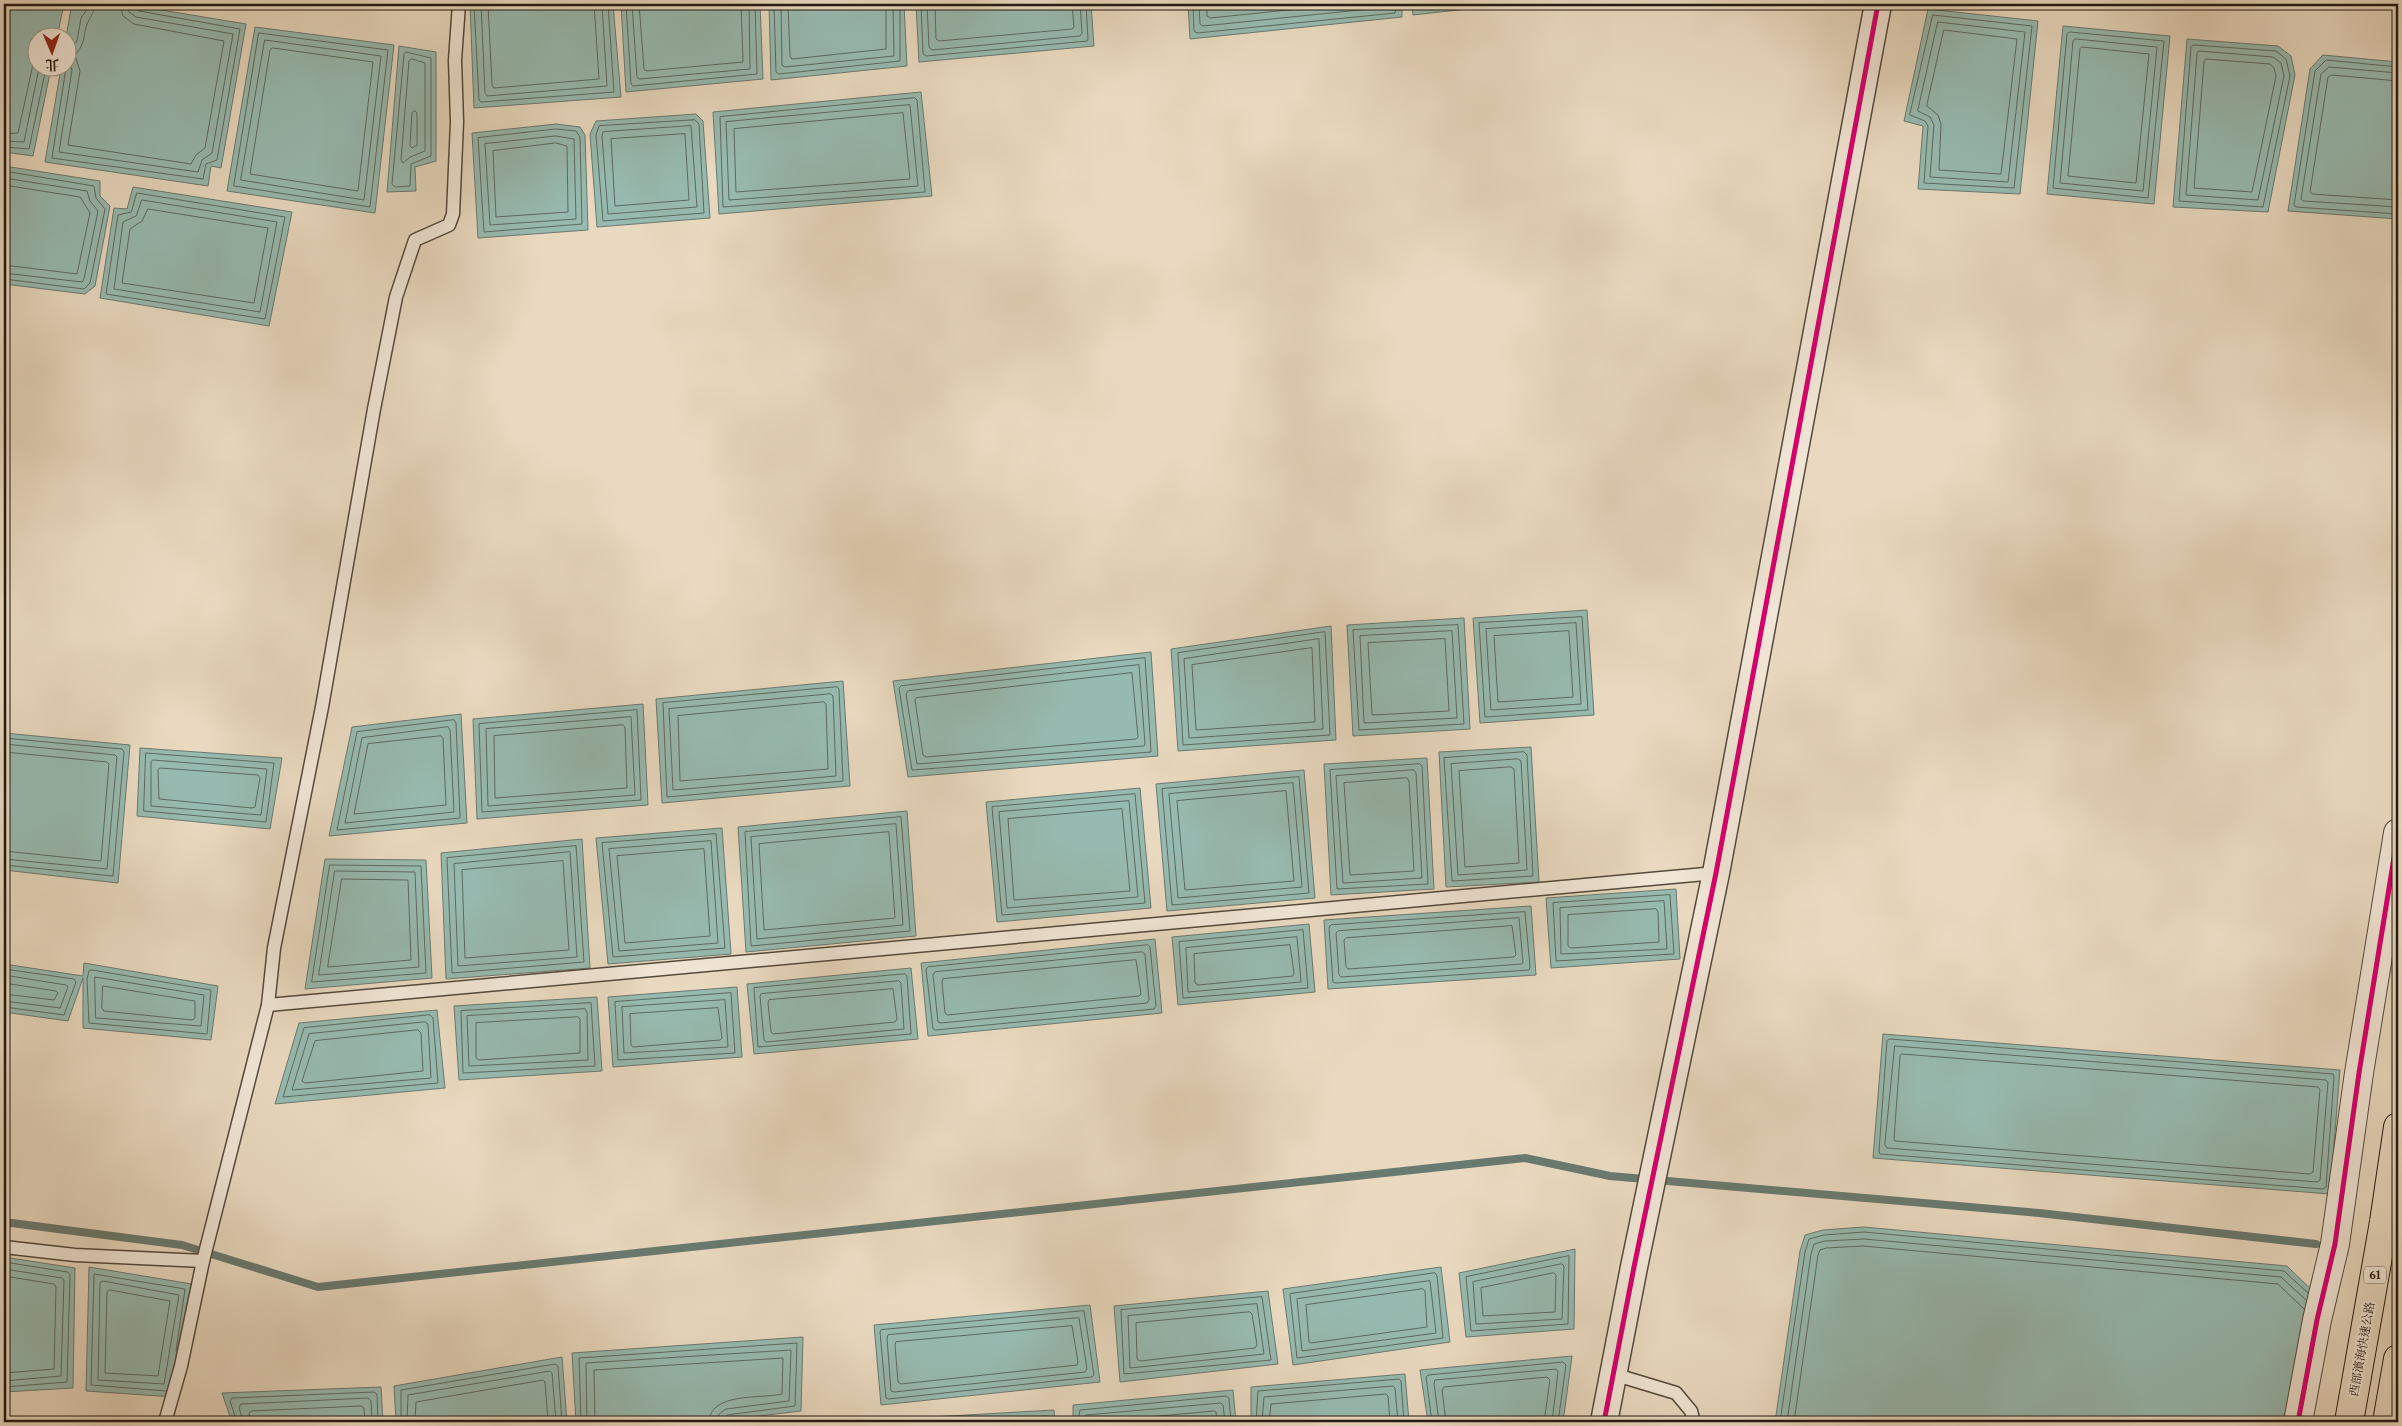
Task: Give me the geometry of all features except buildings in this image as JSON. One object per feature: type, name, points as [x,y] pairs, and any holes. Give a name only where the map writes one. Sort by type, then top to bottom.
[{"type":"highway","name":"西部濱海快速公路","points":[[2349,1422],[2384,1222],[2398,1127]]},
{"type":"highway","points":[[2387,1422],[2398,1359]]},
{"type":"street","points":[[1604,1422],[1716,873],[1878,4]]},
{"type":"street","points":[[2298,1422],[2317,1320],[2335,1244],[2359,1073],[2398,833]]},
{"type":"lane","points":[[165,1422],[182,1366],[203,1261],[268,1005],[274,948],[322,707],[374,409],[396,298],[415,240],[450,225],[453,214],[457,122],[455,60],[459,4]]},
{"type":"lane","points":[[268,1005],[1716,873]]},
{"type":"lane","points":[[4,1247],[75,1255],[203,1261]]},
{"type":"lane","points":[[1613,1374],[1676,1393],[1690,1411],[1694,1422]]},
{"type":"water","points":[[4,4],[64,4],[59,28],[28,28],[28,78],[49,78],[33,156],[4,152]]},
{"type":"water","points":[[76,4],[125,4],[246,24],[221,168],[211,166],[208,186],[45,162],[59,78],[78,78],[78,28],[68,28],[71,9],[76,7]]},
{"type":"water","points":[[470,4],[613,4],[621,97],[474,108]]},
{"type":"water","points":[[621,4],[760,4],[763,79],[626,92]]},
{"type":"water","points":[[769,4],[904,4],[907,66],[771,80]]},
{"type":"water","points":[[916,4],[1091,4],[1094,46],[919,62]]},
{"type":"water","points":[[1188,4],[1402,4],[1402,17],[1190,39]]},
{"type":"water","points":[[1412,4],[1512,4],[1413,15]]},
{"type":"water","points":[[1928,9],[2038,21],[2020,194],[1918,189],[1923,126],[1904,121]]},
{"type":"water","points":[[2063,26],[2170,36],[2154,204],[2047,194]]},
{"type":"water","points":[[255,27],[394,45],[375,213],[227,191]]},
{"type":"water","points":[[2187,39],[2278,46],[2291,56],[2295,75],[2268,212],[2173,207]]},
{"type":"water","points":[[399,46],[436,52],[436,161],[415,167],[416,191],[387,192]]},
{"type":"water","points":[[2323,55],[2398,62],[2398,219],[2288,211],[2310,69]]},
{"type":"water","points":[[921,92],[932,196],[719,214],[713,112]]},
{"type":"water","points":[[696,114],[703,121],[710,218],[597,227],[590,134],[596,121]]},
{"type":"water","points":[[556,124],[580,127],[585,135],[588,230],[478,238],[472,133]]},
{"type":"water","points":[[4,166],[100,181],[100,196],[110,206],[95,286],[85,294],[4,284]]},
{"type":"water","points":[[133,187],[292,212],[269,326],[100,298],[114,208],[127,209]]},
{"type":"water","points":[[1587,610],[1594,715],[1480,723],[1473,618]]},
{"type":"water","points":[[1464,618],[1470,729],[1353,736],[1347,625]]},
{"type":"water","points":[[1331,626],[1336,740],[1178,751],[1171,649]]},
{"type":"water","points":[[1151,652],[1158,756],[908,777],[893,681]]},
{"type":"water","points":[[843,681],[850,786],[662,803],[656,699]]},
{"type":"water","points":[[643,704],[648,805],[477,819],[473,719]]},
{"type":"water","points":[[461,714],[467,823],[329,836],[352,727]]},
{"type":"water","points":[[4,733],[130,745],[118,883],[4,870]]},
{"type":"water","points":[[1531,747],[1539,882],[1446,887],[1439,752]]},
{"type":"water","points":[[140,748],[282,758],[270,829],[137,816]]},
{"type":"water","points":[[1427,758],[1434,889],[1331,895],[1324,764]]},
{"type":"water","points":[[1304,770],[1315,898],[1167,911],[1156,784]]},
{"type":"water","points":[[1140,788],[1151,908],[997,922],[986,802]]},
{"type":"water","points":[[907,811],[916,936],[746,952],[738,827]]},
{"type":"water","points":[[722,828],[731,954],[608,964],[596,838]]},
{"type":"water","points":[[582,839],[590,968],[446,979],[441,853]]},
{"type":"water","points":[[325,859],[426,860],[432,978],[305,989]]},
{"type":"water","points":[[1676,889],[1680,959],[1551,968],[1546,898]]},
{"type":"water","points":[[1531,906],[1536,975],[1328,989],[1324,920]]},
{"type":"water","points":[[1309,924],[1315,992],[1178,1005],[1172,937]]},
{"type":"water","points":[[1155,939],[1162,1013],[928,1036],[921,963]]},
{"type":"water","points":[[84,963],[218,986],[211,1040],[83,1028],[83,978],[68,1021],[4,1012],[4,964],[83,976]]},
{"type":"water","points":[[911,968],[918,1039],[754,1054],[747,984]]},
{"type":"water","points":[[737,987],[742,1057],[613,1067],[608,997]]},
{"type":"water","points":[[597,997],[602,1071],[459,1080],[454,1006]]},
{"type":"water","points":[[437,1010],[445,1088],[275,1104],[299,1023]]},
{"type":"water","points":[[1883,1034],[2340,1070],[2330,1194],[1873,1158]]},
{"type":"water","points":[[1864,1227],[2287,1266],[2321,1299],[2303,1422],[1775,1422],[1800,1251],[1805,1235],[1823,1230]]},
{"type":"water","points":[[1575,1249],[1574,1329],[1466,1337],[1459,1273]]},
{"type":"water","points":[[4,1257],[75,1268],[73,1388],[4,1392]]},
{"type":"water","points":[[89,1267],[192,1284],[174,1397],[86,1391]]},
{"type":"water","points":[[1441,1267],[1450,1342],[1293,1365],[1283,1289]]},
{"type":"water","points":[[1268,1291],[1278,1364],[1120,1382],[1114,1306]]},
{"type":"water","points":[[1090,1305],[1100,1382],[881,1405],[874,1325]]},
{"type":"water","points":[[803,1337],[801,1411],[708,1422],[576,1422],[572,1353]]},
{"type":"water","points":[[1572,1356],[1563,1422],[1428,1422],[1420,1370]]},
{"type":"water","points":[[562,1357],[567,1422],[396,1422],[394,1386]]},
{"type":"water","points":[[1405,1374],[1409,1422],[1251,1422],[1251,1387]]},
{"type":"water","points":[[381,1387],[383,1422],[232,1422],[222,1393]]},
{"type":"water","points":[[1233,1390],[1236,1422],[1073,1422],[1073,1405]]},
{"type":"water","points":[[1054,1410],[1055,1422],[844,1422]]},
{"type":"waterway","points":[[4,1222],[182,1245],[318,1287],[1525,1158],[1610,1176],[2039,1213],[2316,1244]]},
{"type":"cycle path","points":[[1604,1422],[1634,1267],[1716,873],[1878,4]]},
{"type":"cycle path","points":[[2298,1422],[2317,1320],[2335,1244],[2359,1073],[2398,833]]}]
